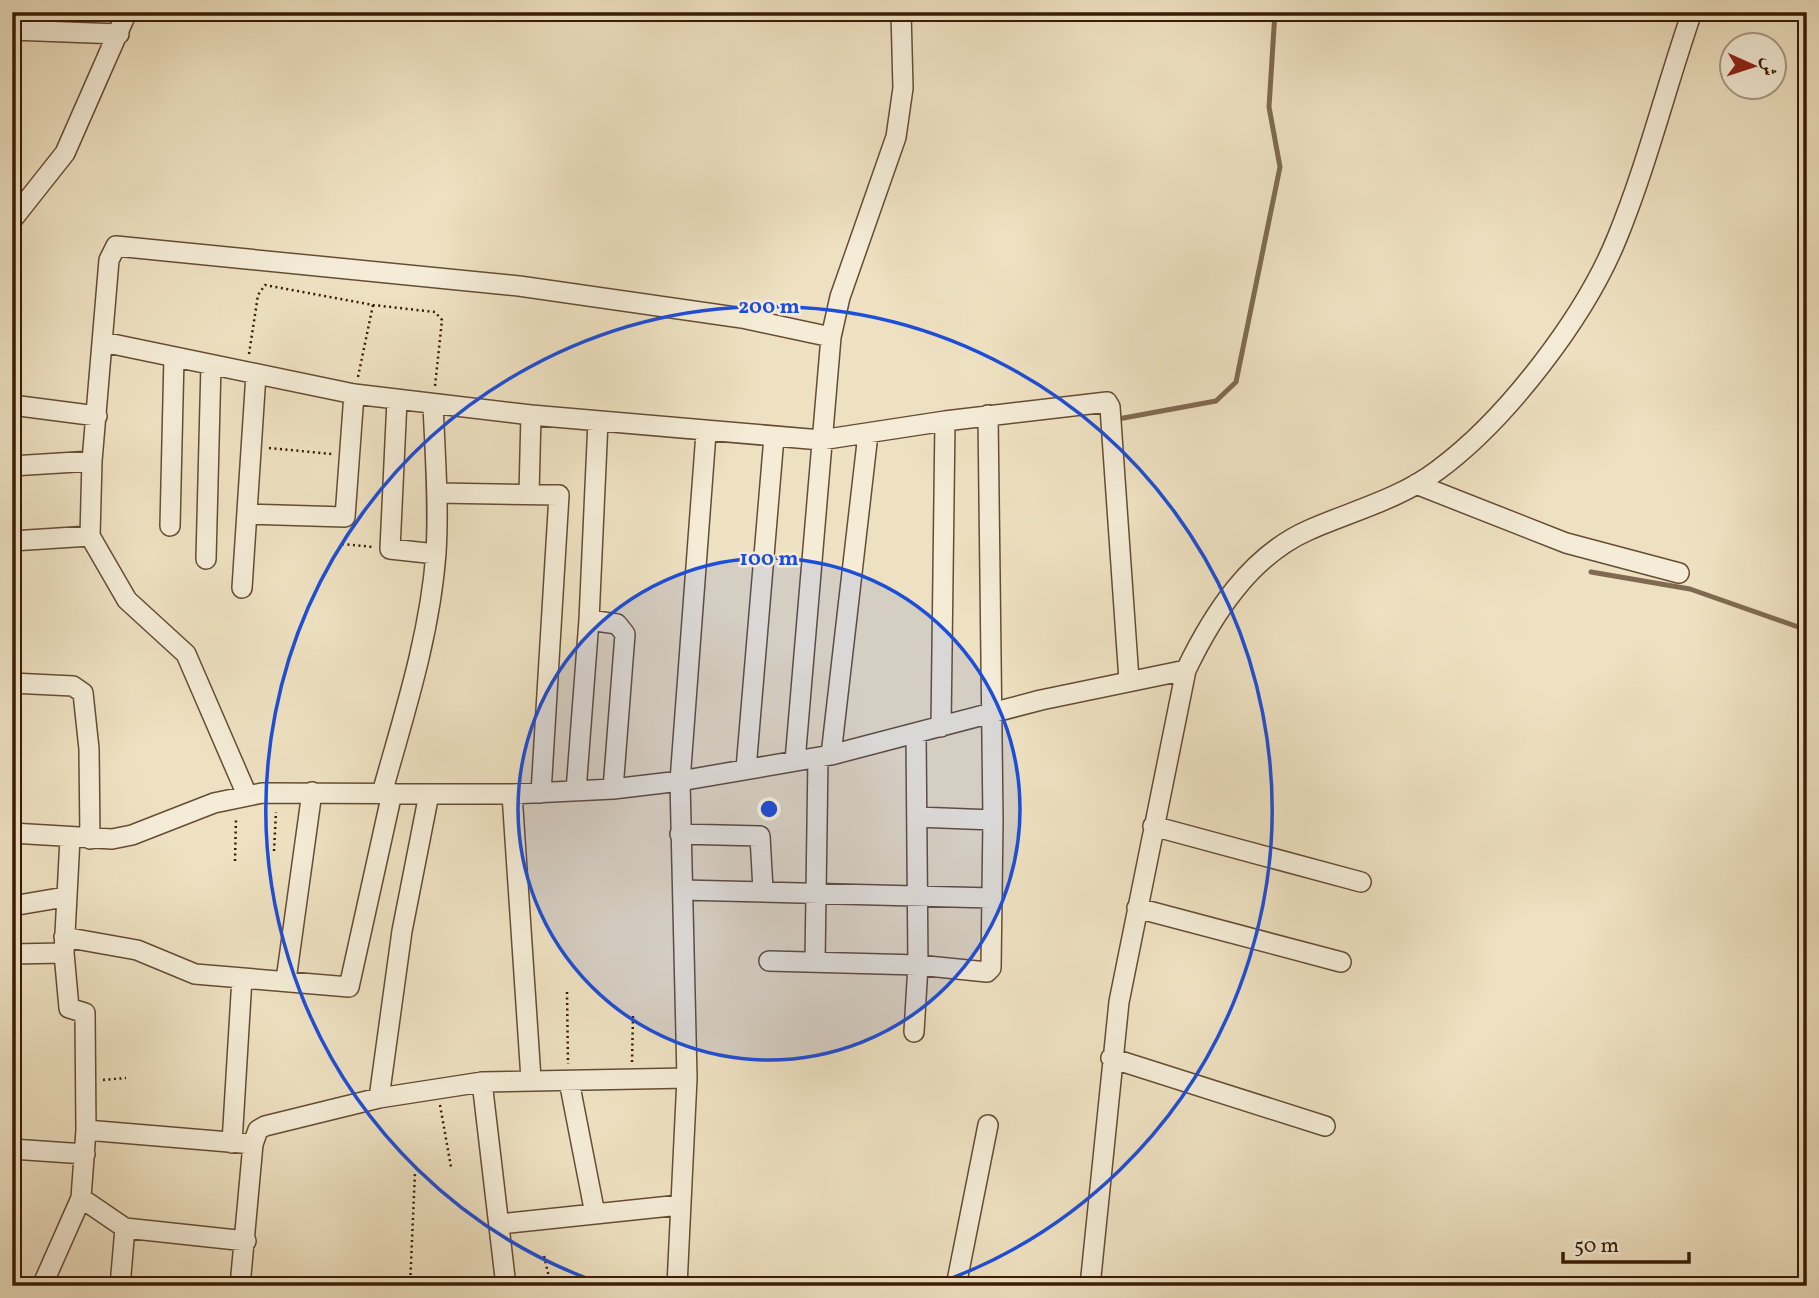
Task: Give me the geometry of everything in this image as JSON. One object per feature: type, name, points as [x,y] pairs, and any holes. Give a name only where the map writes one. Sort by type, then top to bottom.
[{"type":"street","points":[[12,220],[65,153],[127,12]]},
{"type":"street","points":[[795,761],[831,337],[840,297],[896,137],[902,88],[901,12]]},
{"type":"street","points":[[1090,1286],[1111,1058],[1137,908],[1186,670],[1202,635],[1233,588],[1277,550],[1306,531],[1416,484],[1467,445],[1512,398],[1595,286],[1618,237],[1692,12]]},
{"type":"street","points":[[12,30],[119,34]]},
{"type":"street","points":[[242,796],[186,654],[127,600],[90,536],[92,461],[109,260],[113,249],[121,245],[543,290],[742,318],[831,337]]},
{"type":"street","points":[[103,342],[355,394],[397,400],[706,433],[821,440],[1102,401],[1110,407],[1129,680]]},
{"type":"street","points":[[170,526],[174,357]]},
{"type":"street","points":[[206,559],[211,365]]},
{"type":"street","points":[[242,588],[252,446],[252,373]]},
{"type":"street","points":[[248,514],[345,517],[355,394]]},
{"type":"street","points":[[397,400],[390,549],[436,554]]},
{"type":"street","points":[[12,954],[64,945],[137,950],[195,974],[349,987],[387,793],[423,633],[436,554],[437,493],[433,404]]},
{"type":"street","points":[[12,405],[97,416]]},
{"type":"street","points":[[529,494],[531,415]]},
{"type":"street","points":[[769,961],[918,965],[989,971],[993,820],[988,415]]},
{"type":"street","points":[[576,791],[589,620],[598,421]]},
{"type":"street","points":[[941,727],[945,421]]},
{"type":"street","points":[[677,1286],[687,1077],[680,781],[706,433]]},
{"type":"street","points":[[815,962],[815,891],[824,756],[868,434]]},
{"type":"street","points":[[746,769],[774,437]]},
{"type":"street","points":[[12,466],[92,461]]},
{"type":"street","points":[[1416,484],[1566,543],[1679,573]]},
{"type":"street","points":[[437,493],[559,495],[541,793]]},
{"type":"street","points":[[12,541],[90,536]]},
{"type":"street","points":[[589,620],[617,624],[625,634],[613,789]]},
{"type":"street","points":[[12,833],[90,839],[132,835],[199,808],[242,796],[277,792],[512,794],[613,789],[680,781],[824,756],[1041,700],[1186,670]]},
{"type":"street","points":[[12,683],[73,686],[83,693],[89,749],[90,839]]},
{"type":"street","points":[[914,1032],[918,965],[916,733]]},
{"type":"street","points":[[286,981],[312,792]]},
{"type":"street","points":[[379,1098],[402,932],[429,794]]},
{"type":"street","points":[[512,794],[531,1079]]},
{"type":"street","points":[[917,817],[993,820]]},
{"type":"street","points":[[1153,826],[1361,882]]},
{"type":"street","points":[[680,834],[760,836],[763,890]]},
{"type":"street","points":[[42,1286],[81,1198],[85,1154],[85,1013],[69,1008],[64,945],[70,838]]},
{"type":"street","points":[[683,890],[815,891],[991,898]]},
{"type":"street","points":[[12,906],[65,897]]},
{"type":"street","points":[[1137,908],[1341,962]]},
{"type":"street","points":[[232,1143],[242,978]]},
{"type":"street","points":[[1111,1058],[1325,1126]]},
{"type":"street","points":[[240,1286],[253,1144],[258,1130],[265,1126],[379,1098],[482,1082],[687,1077]]},
{"type":"street","points":[[569,1081],[596,1214]]},
{"type":"street","points":[[482,1082],[506,1286]]},
{"type":"street","points":[[956,1286],[988,1125]]},
{"type":"street","points":[[86,1129],[253,1144]]},
{"type":"street","points":[[12,1149],[85,1154]]},
{"type":"street","points":[[81,1198],[125,1228],[246,1241]]},
{"type":"street","points":[[500,1224],[680,1205]]},
{"type":"street","points":[[120,1286],[125,1228]]},
{"type":"path","points":[[252,373],[258,295],[265,285],[373,305],[435,312],[441,316],[433,404]]},
{"type":"path","points":[[355,394],[373,305]]},
{"type":"path","points":[[252,446],[349,456]]},
{"type":"path","points":[[342,544],[390,549]]},
{"type":"path","points":[[274,851],[277,792]]},
{"type":"path","points":[[235,861],[242,796]]},
{"type":"path","points":[[567,992],[569,1081]]},
{"type":"path","points":[[632,1079],[633,1016]]},
{"type":"path","points":[[86,1080],[126,1078]]},
{"type":"path","points":[[438,1088],[452,1167]]},
{"type":"path","points":[[410,1286],[415,1172]]},
{"type":"path","points":[[544,1256],[551,1286]]},
{"type":"waterway","points":[[1118,419],[1216,401],[1236,382],[1280,167],[1269,107],[1275,12]]},
{"type":"waterway","points":[[1591,572],[1690,589],[1807,630]]}]
